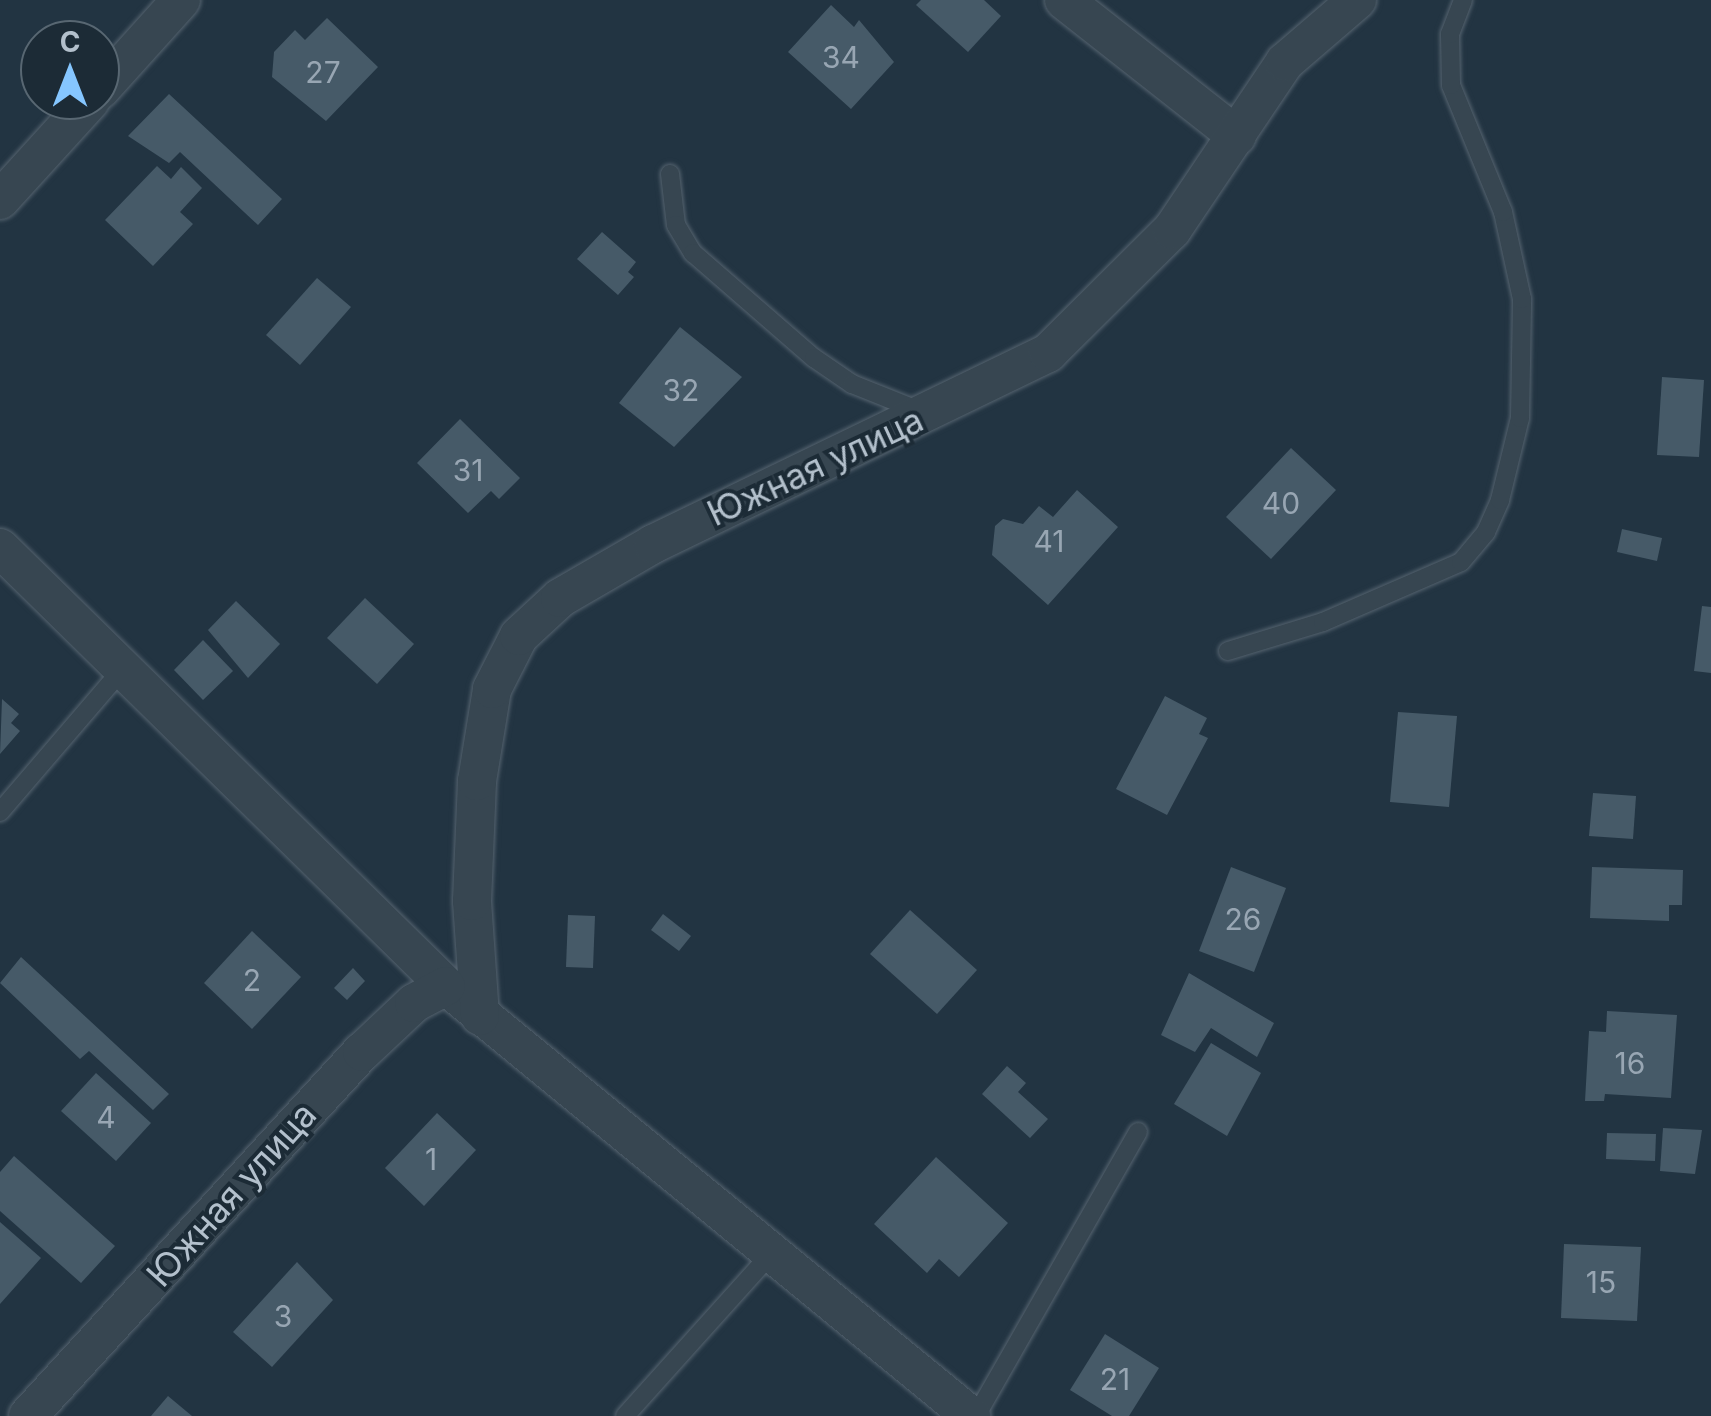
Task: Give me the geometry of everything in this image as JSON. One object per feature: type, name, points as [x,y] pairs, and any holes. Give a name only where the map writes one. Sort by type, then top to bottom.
[{"type":"street","points":[[120,68],[181,0]]},
{"type":"street","points":[[1064,0],[1237,136]]},
{"type":"street","name":"Южная улица","points":[[480,1016],[474,816],[484,717],[509,650],[535,621],[588,580],[738,500],[1024,370],[1072,333],[1172,230],[1285,62],[1357,0]]},
{"type":"street","points":[[0,200],[73,120]]},
{"type":"street","points":[[0,548],[446,986],[973,1416]]},
{"type":"street","name":"Южная улица","points":[[28,1416],[393,1020],[446,986]]},
{"type":"lane","points":[[1228,651],[1323,622],[1461,562],[1486,532],[1500,500],[1520,418],[1522,299],[1503,212],[1451,85],[1450,34],[1463,0]]},
{"type":"lane","points":[[670,174],[676,225],[714,272],[852,384],[927,414]]},
{"type":"lane","points":[[0,812],[121,670]]},
{"type":"lane","points":[[973,1416],[1138,1132]]},
{"type":"lane","points":[[625,1416],[772,1253]]},
{"type":"building","points":[[921,0],[984,0],[1001,16],[968,52],[916,5]]},
{"type":"building","points":[[831,5],[854,27],[859,20],[894,62],[851,109],[788,52]]},
{"type":"building","points":[[327,18],[378,67],[326,121],[272,77],[274,52],[295,30],[305,40]]},
{"type":"building","points":[[169,94],[282,199],[258,225],[180,152],[169,163],[128,136]]},
{"type":"building","points":[[157,166],[171,179],[181,167],[202,188],[180,212],[193,224],[153,266],[105,220]]},
{"type":"building","points":[[602,232],[636,262],[628,272],[634,277],[618,295],[577,259]]},
{"type":"building","points":[[317,278],[351,307],[300,365],[266,335]]},
{"type":"building","points":[[680,327],[742,377],[674,447],[619,403]]},
{"type":"building","points":[[1662,377],[1704,380],[1699,457],[1657,455]]},
{"type":"building","points":[[460,419],[520,478],[499,499],[491,491],[468,513],[417,463]]},
{"type":"building","points":[[1291,448],[1336,490],[1271,559],[1226,517]]},
{"type":"building","points":[[1077,490],[1118,527],[1048,605],[992,555],[995,526],[1003,519],[1023,524],[1039,506],[1053,517]]},
{"type":"building","points":[[1622,529],[1662,538],[1657,561],[1617,552]]},
{"type":"building","points":[[365,598],[414,644],[377,684],[327,638]]},
{"type":"building","points":[[236,601],[280,644],[248,678],[208,630]]},
{"type":"building","points":[[1702,606],[1711,607],[1711,673],[1694,671]]},
{"type":"building","points":[[203,640],[233,671],[203,700],[174,670]]},
{"type":"building","points":[[1165,696],[1207,718],[1199,734],[1208,738],[1167,815],[1116,789]]},
{"type":"building","points":[[2,699],[19,714],[11,723],[20,731],[0,754]]},
{"type":"building","points":[[1398,712],[1457,716],[1449,807],[1390,802]]},
{"type":"building","points":[[1593,793],[1636,796],[1633,839],[1589,836]]},
{"type":"building","points":[[1231,867],[1286,888],[1254,972],[1199,951]]},
{"type":"building","points":[[1592,867],[1683,870],[1682,905],[1669,905],[1669,921],[1590,918]]},
{"type":"building","points":[[910,910],[977,970],[937,1014],[870,954]]},
{"type":"building","points":[[663,914],[691,936],[679,951],[651,930]]},
{"type":"building","points":[[568,915],[595,916],[593,968],[566,967]]},
{"type":"building","points":[[252,931],[301,977],[252,1029],[204,983]]},
{"type":"building","points":[[21,957],[169,1094],[153,1110],[89,1051],[80,1059],[0,983]]},
{"type":"building","points":[[353,968],[365,981],[347,1000],[334,988]]},
{"type":"building","points":[[1189,973],[1274,1023],[1257,1057],[1211,1028],[1195,1052],[1161,1035]]},
{"type":"building","points":[[1607,1011],[1677,1015],[1671,1098],[1605,1094],[1604,1101],[1585,1101],[1589,1031],[1606,1032]]},
{"type":"building","points":[[1211,1043],[1261,1073],[1227,1136],[1174,1104]]},
{"type":"building","points":[[1007,1066],[1026,1083],[1018,1092],[1048,1119],[1030,1138],[982,1094]]},
{"type":"building","points":[[96,1073],[151,1123],[116,1161],[61,1111]]},
{"type":"building","points":[[437,1113],[476,1150],[424,1206],[385,1168]]},
{"type":"building","points":[[1663,1128],[1702,1130],[1695,1174],[1660,1171]]},
{"type":"building","points":[[1607,1133],[1656,1134],[1655,1161],[1606,1159]]},
{"type":"building","points":[[14,1156],[115,1246],[81,1283],[0,1211],[0,1172]]},
{"type":"building","points":[[936,1157],[1008,1223],[959,1277],[939,1259],[927,1273],[874,1224]]},
{"type":"building","points":[[0,1222],[41,1258],[0,1304]]},
{"type":"building","points":[[1564,1244],[1641,1247],[1637,1321],[1561,1318]]},
{"type":"building","points":[[297,1262],[333,1300],[272,1367],[233,1332]]},
{"type":"building","points":[[1105,1334],[1159,1368],[1129,1416],[1112,1416],[1070,1390]]},
{"type":"building","points":[[168,1396],[192,1416],[151,1416]]}]
